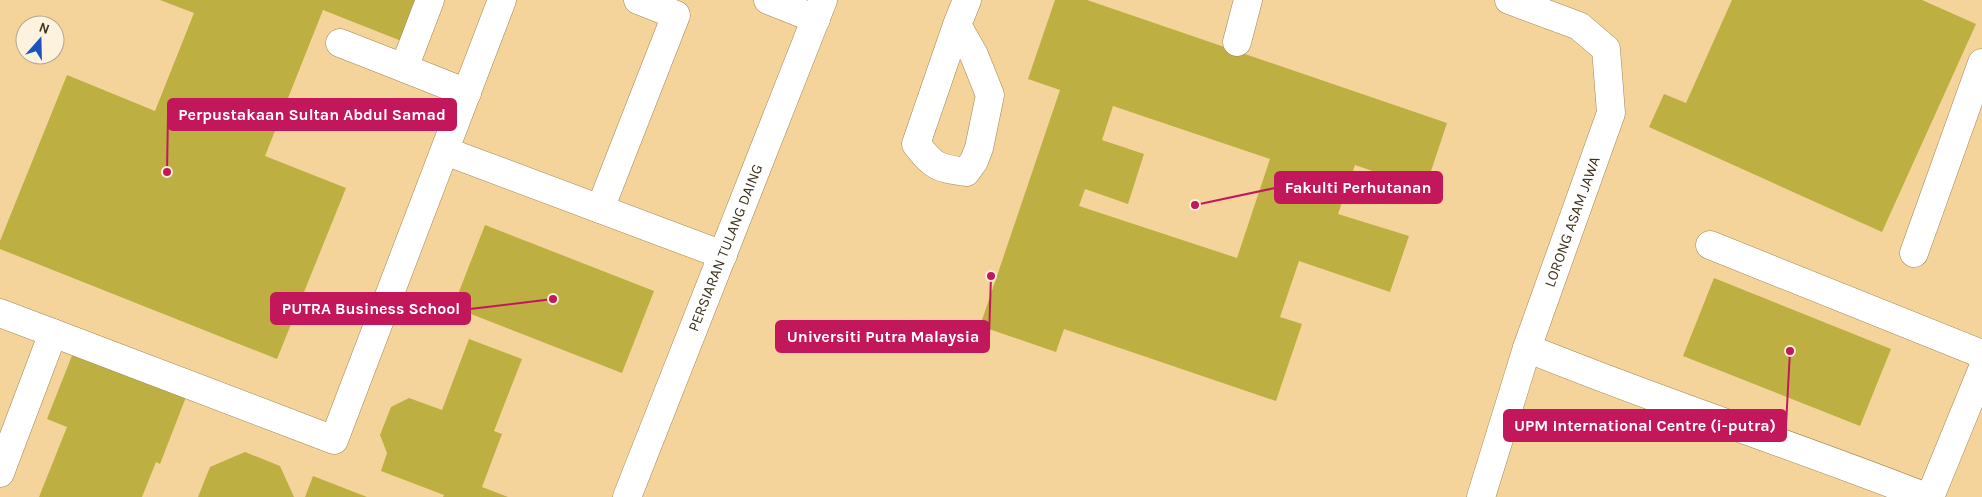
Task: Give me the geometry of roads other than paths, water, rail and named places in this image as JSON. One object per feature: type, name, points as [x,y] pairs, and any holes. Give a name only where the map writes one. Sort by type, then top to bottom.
[{"type":"street","points":[[404,68],[430,0]]},
{"type":"street","points":[[0,313],[334,440],[502,0]]},
{"type":"street","points":[[600,209],[676,15],[638,0]]},
{"type":"street","points":[[768,0],[820,9]]},
{"type":"street","points":[[957,25],[967,0]]},
{"type":"street","points":[[1237,42],[1248,0]]},
{"type":"street","name":"LORONG ASAM JAWA","points":[[1481,497],[1527,348],[1611,112],[1606,49],[1579,26],[1509,0]]},
{"type":"street","name":"PERSIARAN TULANG DAING","points":[[632,496],[723,255],[820,9]]},
{"type":"street","points":[[340,43],[467,93]]},
{"type":"street","points":[[1914,253],[1982,63]]},
{"type":"street","points":[[444,151],[723,255]]},
{"type":"street","points":[[1710,245],[1982,354]]},
{"type":"street","points":[[0,473],[53,333]]},
{"type":"street","points":[[1527,348],[1926,497]]},
{"type":"street","points":[[1930,497],[1982,370]]},
{"type":"place","name":"Perpustakaan Sultan Abdul Samad","points":[[167,172]]},
{"type":"place","name":"Fakulti Perhutanan","points":[[1195,205]]},
{"type":"place","name":"Universiti Putra Malaysia","points":[[991,276]]},
{"type":"place","name":"PUTRA Business School","points":[[553,299]]},
{"type":"place","name":"UPM International Centre (i-putra)","points":[[1790,351]]}]
